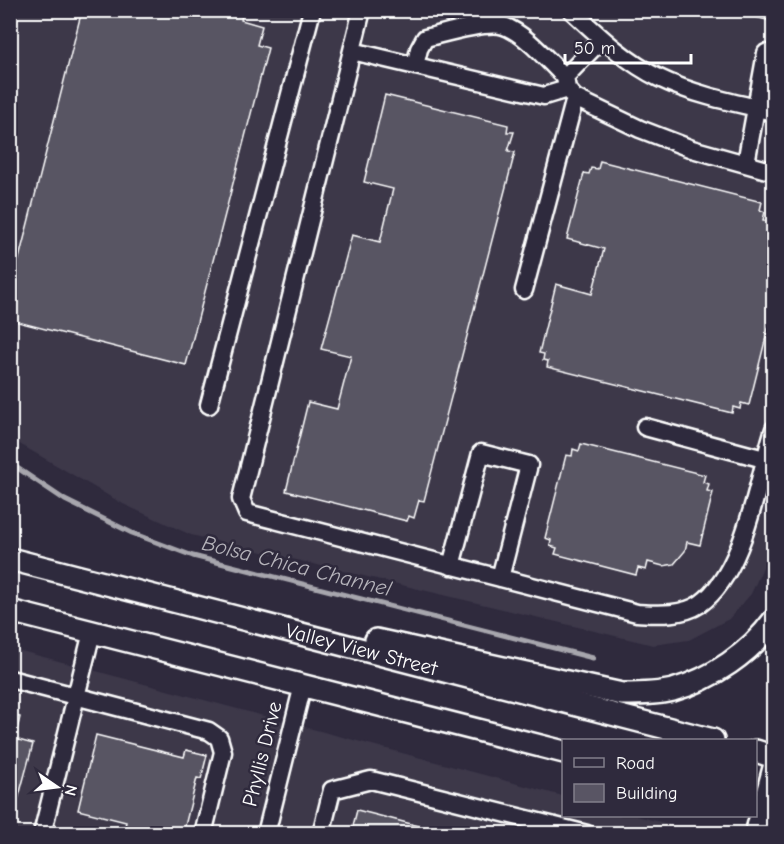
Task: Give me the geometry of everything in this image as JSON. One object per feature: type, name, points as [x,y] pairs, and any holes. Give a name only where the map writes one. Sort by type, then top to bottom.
[{"type":"main road","name":"Valley View Street","points":[[10,559],[705,739]]},
{"type":"main road","points":[[10,611],[562,751]]},
{"type":"main road","points":[[335,643],[371,639],[622,694],[646,694],[680,687],[722,668],[750,647],[774,620]]},
{"type":"main road","points":[[757,752],[774,757]]},
{"type":"main road","points":[[756,834],[774,768]]},
{"type":"street","points":[[209,405],[312,10]]},
{"type":"street","points":[[362,10],[241,500],[247,513],[637,613],[669,614],[699,604],[720,583],[738,554],[774,429]]},
{"type":"street","points":[[571,10],[602,39],[629,60],[658,78],[693,91],[774,112]]},
{"type":"street","points":[[415,66],[419,49],[425,38],[481,26],[502,25],[520,34],[569,88],[661,137],[774,172]]},
{"type":"street","points":[[524,290],[569,88],[602,39]]},
{"type":"street","points":[[352,51],[544,96],[569,88]]},
{"type":"street","points":[[746,163],[766,53]]},
{"type":"street","points":[[645,427],[764,459]]},
{"type":"street","points":[[451,566],[481,453],[519,462],[529,465],[500,578]]},
{"type":"street","points":[[42,834],[92,632]]},
{"type":"street","points":[[10,679],[209,731],[219,738],[223,752],[203,834]]},
{"type":"street","name":"Phyllis Drive","points":[[266,834],[303,685]]},
{"type":"street","points":[[321,834],[332,790],[371,780],[586,834]]},
{"type":"shaded area","points":[[11,11],[773,11],[773,532],[765,563],[751,594],[729,619],[689,640],[653,645],[191,535],[123,504],[11,439]]},
{"type":"shaded area","points":[[10,648],[562,796],[562,817],[641,817],[704,833],[11,833]]},
{"type":"building","points":[[82,10],[243,10],[241,20],[262,26],[257,45],[268,48],[186,365],[10,320],[10,294]]},
{"type":"building","points":[[730,10],[774,10],[774,22]]},
{"type":"building","points":[[385,95],[508,125],[507,132],[514,132],[508,151],[515,152],[424,501],[419,500],[414,518],[409,516],[407,521],[286,491],[308,402],[337,409],[351,356],[321,349],[352,235],[380,242],[393,189],[364,182]]},
{"type":"building","points":[[600,161],[762,202],[760,210],[765,212],[763,220],[774,222],[774,305],[749,405],[741,403],[740,409],[733,407],[732,413],[547,367],[548,361],[543,360],[544,354],[539,353],[556,284],[592,294],[604,249],[567,239],[584,173],[589,174],[591,168],[598,169]]},
{"type":"building","points":[[581,444],[705,475],[703,482],[709,484],[707,491],[713,492],[700,545],[687,542],[685,551],[674,564],[663,566],[648,562],[646,570],[638,568],[636,575],[555,554],[557,548],[550,546],[551,540],[545,538],[566,455],[572,456],[573,449],[579,451]]},
{"type":"building","points":[[10,714],[20,717],[15,739],[33,744],[12,822],[10,822]]},
{"type":"building","points":[[96,735],[184,757],[186,750],[207,755],[201,779],[197,778],[183,834],[123,834],[126,822],[78,810]]},
{"type":"building","points":[[357,810],[450,834],[351,834]]},
{"type":"waterway","name":"Bolsa Chica Channel","points":[[10,463],[65,500],[132,533],[193,556],[593,658]]}]
